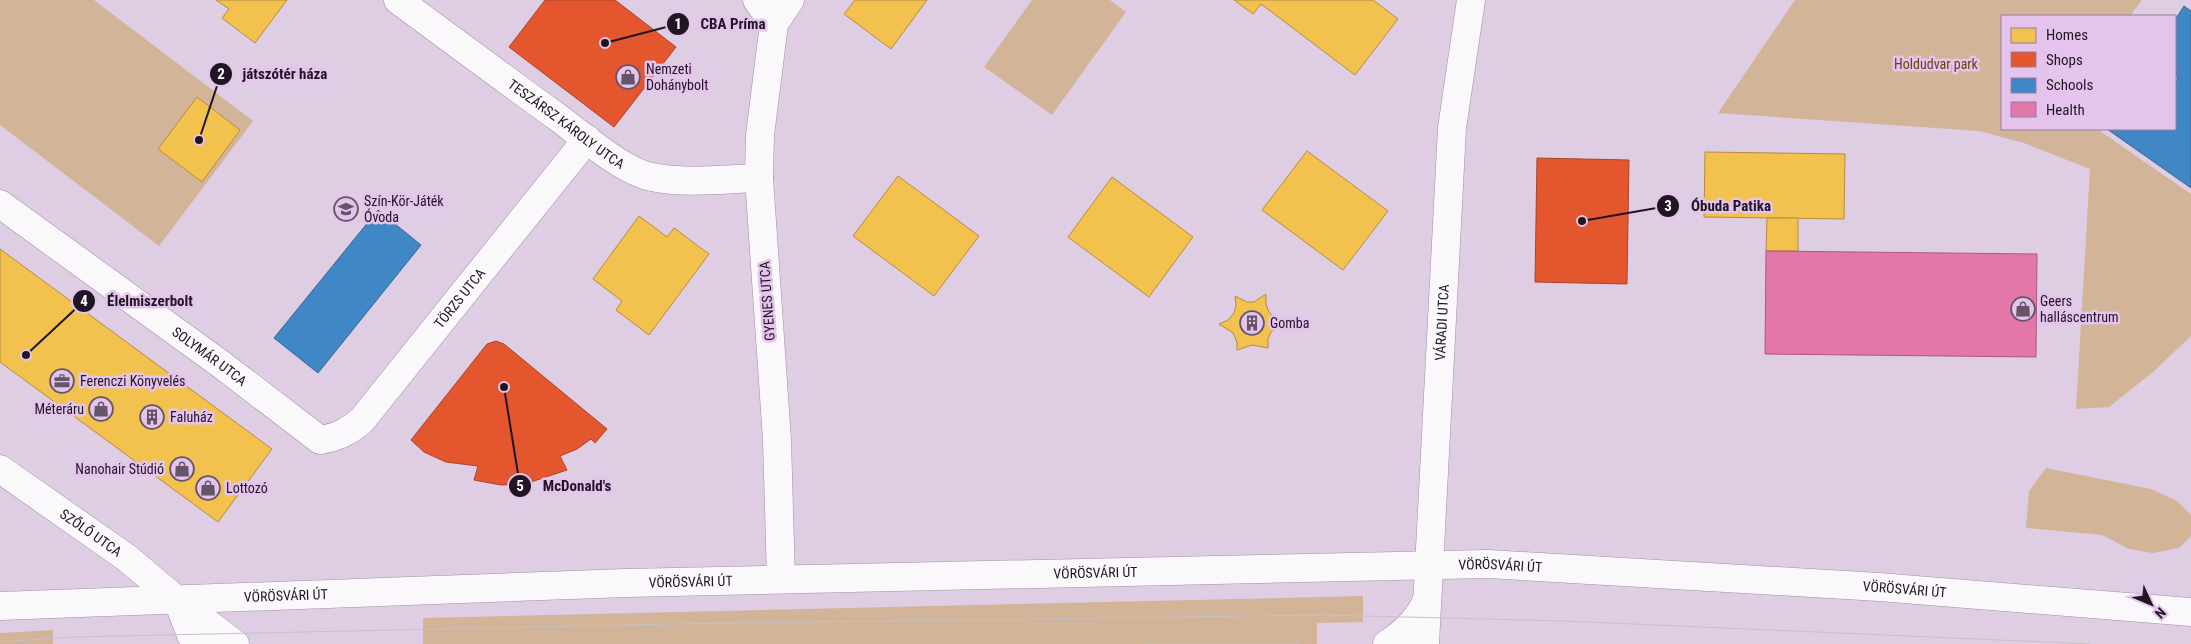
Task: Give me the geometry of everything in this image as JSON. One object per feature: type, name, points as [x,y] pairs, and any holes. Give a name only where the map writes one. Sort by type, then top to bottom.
[{"type":"street","name":"TESZÁRSZ KÁROLY UTCA","points":[[398,0],[621,163],[652,177],[690,179],[758,178]]},
{"type":"street","points":[[757,0],[774,24]]},
{"type":"street","name":"GYENES UTCA","points":[[781,579],[778,440],[758,178],[760,135],[774,24],[790,0]]},
{"type":"street","name":"VÁRADI UTCA","points":[[1425,644],[1439,414],[1452,128],[1471,0]]},
{"type":"street","name":"TÖRZS UTCA","points":[[320,440],[347,433],[362,420],[586,139]]},
{"type":"street","name":"SOLYMÁR UTCA","points":[[0,204],[222,365],[320,440]]},
{"type":"street","name":"SZŐLŐ UTCA","points":[[0,469],[127,558],[236,644]]},
{"type":"street","name":"VÖRÖSVÁRI ÚT","points":[[0,606],[781,579],[1311,569],[1429,564],[1527,566],[1879,587],[2191,612]]},
{"type":"street","points":[[178,600],[191,635],[200,644]]},
{"type":"street","points":[[1387,644],[1405,632],[1417,619],[1427,600]]},
{"type":"green space","points":[[0,0],[94,0],[253,121],[159,246],[0,125]]},
{"type":"green space","points":[[1032,0],[1110,0],[1126,12],[1052,115],[984,67]]},
{"type":"green space","name":"Holdudvar park","points":[[1795,0],[2142,0],[2131,15],[2001,15],[2001,130],[2098,130],[2191,194],[2191,336],[2153,372],[2109,407],[2076,409],[2090,169],[2024,143],[1979,131],[1718,113]]},
{"type":"green space","points":[[2046,468],[2151,489],[2177,501],[2191,515],[2191,536],[2179,548],[2153,553],[2129,549],[2102,535],[2026,528],[2029,491]]},
{"type":"green space","points":[[1363,596],[1363,622],[1317,623],[1317,644],[423,644],[423,618]]},
{"type":"green space","points":[[53,630],[53,644],[0,644],[0,633]]},
{"type":"building: Homes","points":[[216,0],[287,0],[255,43],[222,18],[229,9]]},
{"type":"building: Homes","points":[[855,0],[927,0],[891,49],[844,14]]},
{"type":"building: Homes","points":[[1234,0],[1373,0],[1398,19],[1355,75],[1261,4],[1253,14]]},
{"type":"building: Homes","points":[[197,97],[240,130],[202,182],[158,149]]},
{"type":"building: Homes","points":[[1307,151],[1388,211],[1343,270],[1262,210]]},
{"type":"building: Homes","points":[[1705,152],[1845,154],[1844,219],[1704,217]]},
{"type":"building: Homes","points":[[898,176],[979,236],[934,296],[853,236]]},
{"type":"building: Homes","points":[[1112,177],[1193,237],[1149,297],[1068,237]]},
{"type":"building: Homes","points":[[639,216],[667,237],[674,228],[709,254],[649,335],[616,310],[622,301],[593,279]]},
{"type":"building: Homes","points":[[1767,218],[1798,218],[1798,251],[1766,251]]},
{"type":"building: Homes","name":"Faluház","points":[[0,249],[272,449],[218,522],[0,362]]},
{"type":"building: Homes","name":"Gomba","points":[[1266,294],[1266,304],[1269,312],[1275,318],[1284,321],[1271,332],[1268,339],[1268,348],[1252,345],[1237,350],[1237,342],[1233,333],[1219,324],[1228,320],[1234,313],[1236,305],[1235,296],[1247,302],[1254,302]]},
{"type":"building: Shops","points":[[545,0],[615,0],[676,47],[614,127],[509,47]]},
{"type":"building: Shops","points":[[1537,158],[1629,160],[1627,284],[1535,282]]},
{"type":"building: Shops","points":[[496,341],[504,344],[607,429],[595,443],[591,439],[577,449],[560,456],[567,470],[525,484],[501,485],[474,480],[478,466],[446,462],[424,452],[411,440],[487,344]]},
{"type":"building: Schools","points":[[2184,6],[2191,11],[2191,188],[2108,130],[2176,130],[2176,81],[2178,78],[2176,77],[2176,18]]},
{"type":"building: Schools","points":[[378,210],[421,245],[318,373],[274,338]]},
{"type":"building: Health","points":[[1766,251],[2037,254],[2036,357],[1765,354]]},
{"type":"tram line","points":[[0,642],[73,637],[668,624],[1324,615],[1564,621],[2091,644]]},
{"type":"tram line","points":[[1146,644],[1299,644]]},
{"type":"place","name":"CBA Príma","points":[[605,43]]},
{"type":"place","name":"Nemzeti Dohánybolt","points":[[628,77]]},
{"type":"place","name":"játszótér háza","points":[[199,140]]},
{"type":"place","name":"Szín-Kör-Játék Óvoda","points":[[346,209]]},
{"type":"place","name":"Óbuda Patika","points":[[1582,221]]},
{"type":"place","name":"Geers halláscentrum","points":[[2023,309]]},
{"type":"place","name":"Gomba","points":[[1252,323]]},
{"type":"place","name":"Élelmiszerbolt","points":[[26,355]]},
{"type":"place","name":"Ferenczi Könyvelés","points":[[62,381]]},
{"type":"place","name":"McDonald's","points":[[504,387]]},
{"type":"place","name":"Méteráru","points":[[101,409]]},
{"type":"place","name":"Faluház","points":[[152,417]]},
{"type":"place","name":"Nanohair Stúdió","points":[[182,469]]},
{"type":"place","name":"Lottozó","points":[[208,488]]}]
